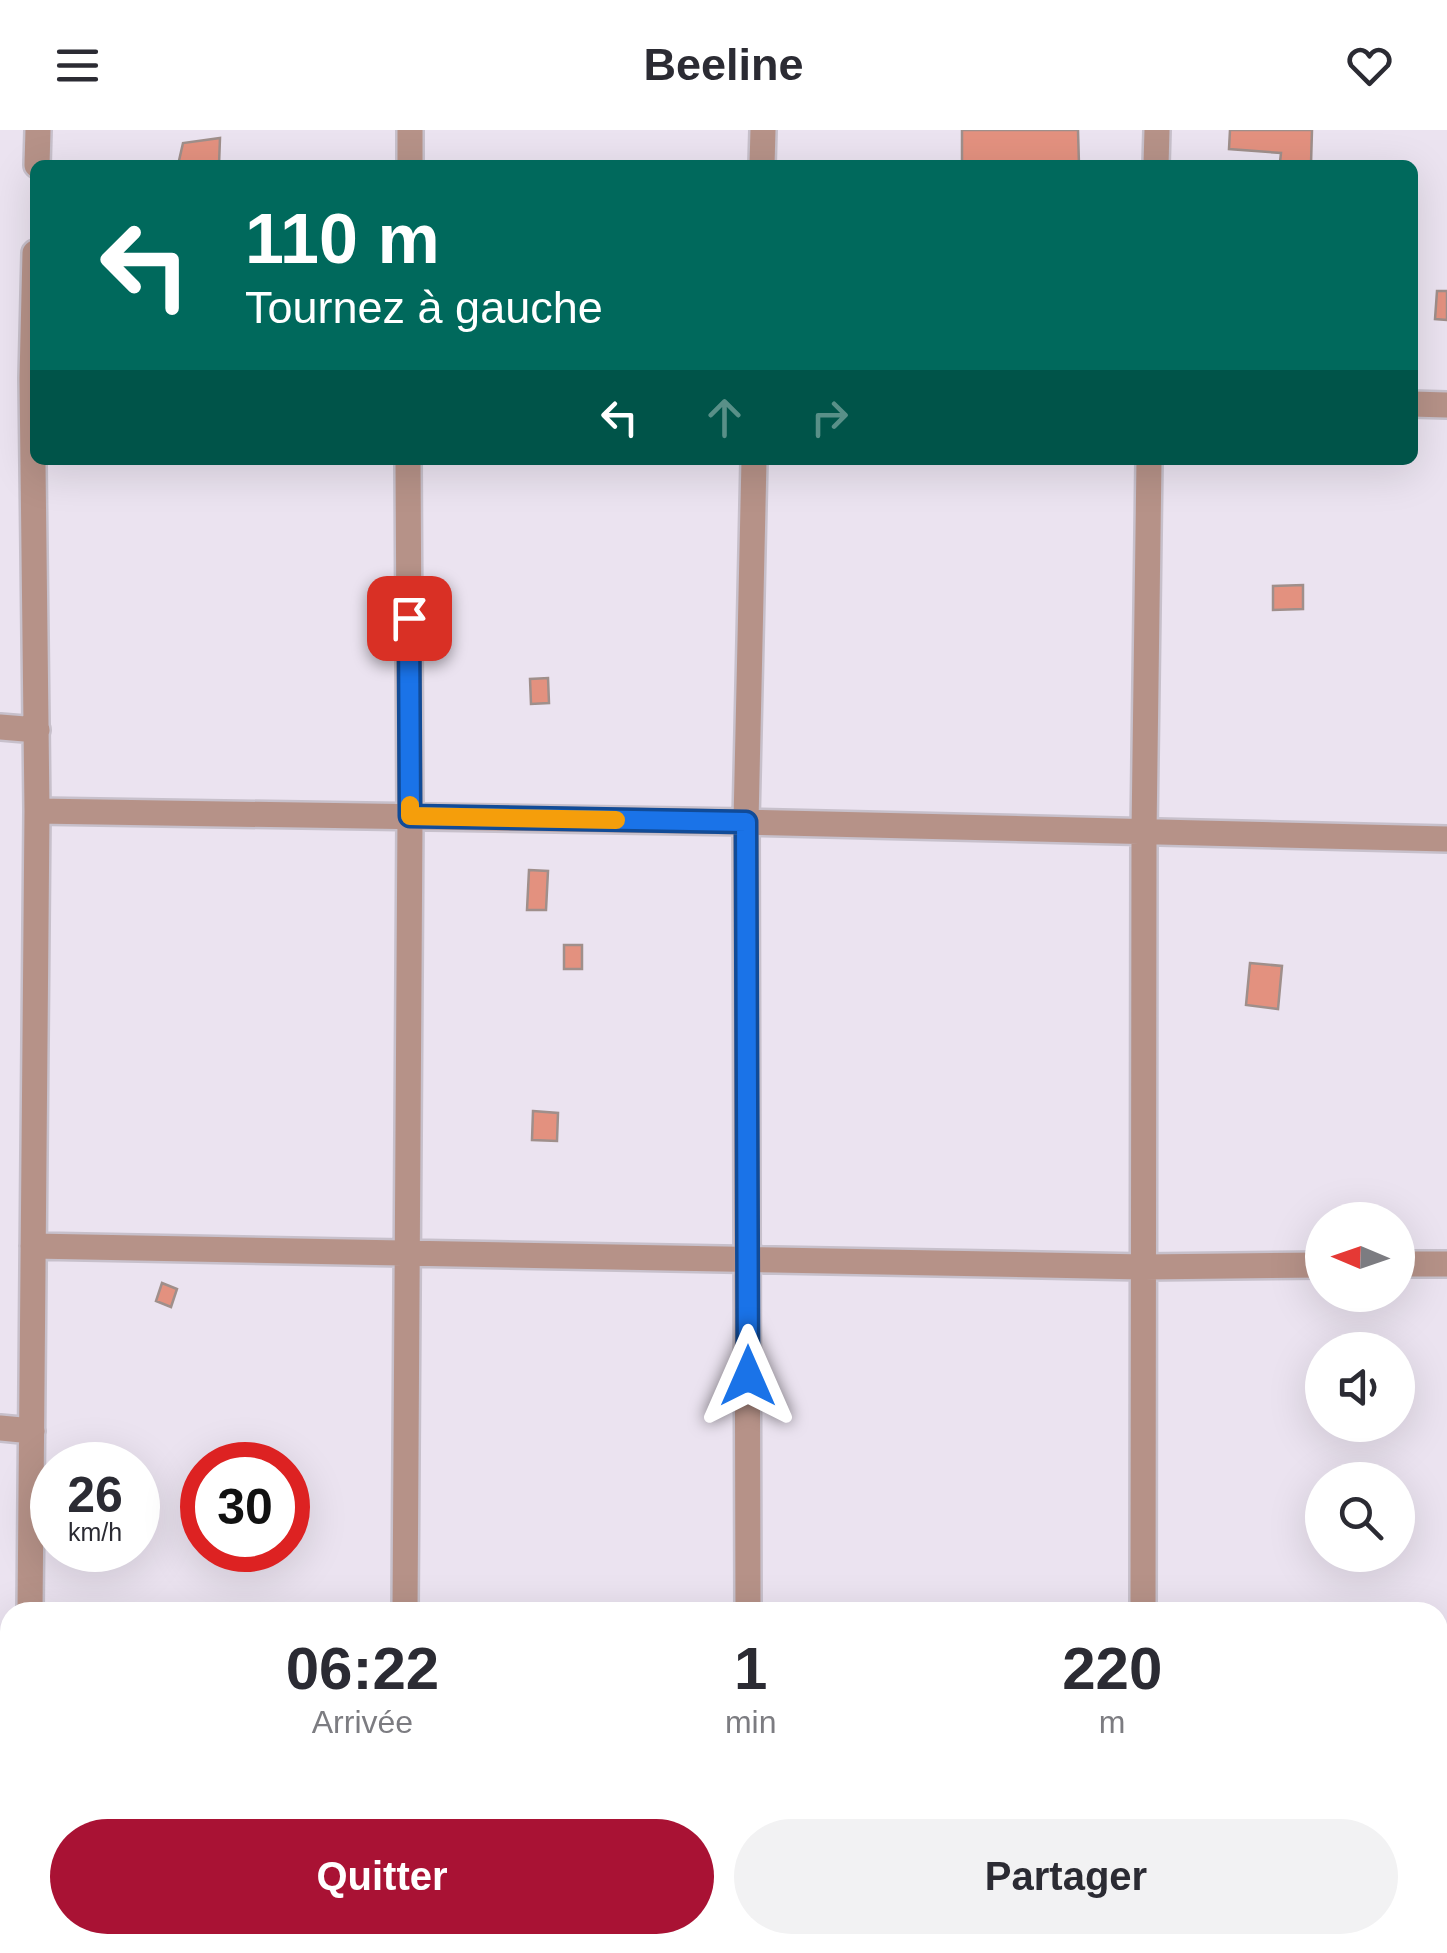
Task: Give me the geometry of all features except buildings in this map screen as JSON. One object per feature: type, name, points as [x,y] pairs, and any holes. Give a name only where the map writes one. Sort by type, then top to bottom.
[{"type":"street","points":[[37,160],[38,130]]},
{"type":"street","points":[[410,130],[410,160]]},
{"type":"street","points":[[762,160],[763,130]]},
{"type":"street","points":[[1156,160],[1157,130]]},
{"type":"street","points":[[1418,404],[1447,405]]},
{"type":"street","points":[[30,1602],[38,810],[35,465]]},
{"type":"street","points":[[405,1602],[408,465]]},
{"type":"street","points":[[748,1602],[746,822],[754,465]]},
{"type":"street","points":[[1143,1602],[1144,832],[1149,465]]},
{"type":"street","points":[[0,727],[37,730]]},
{"type":"street","points":[[38,810],[1447,838]]},
{"type":"street","points":[[34,1246],[1144,1266],[1305,1265]]},
{"type":"street","points":[[1415,1264],[1447,1264]]},
{"type":"street","points":[[0,1428],[32,1431]]},
{"type":"slow traffic","points":[[410,805],[410,816],[616,820]]},
{"type":"route","points":[[409,618],[410,816],[746,822],[748,1376]]}]
